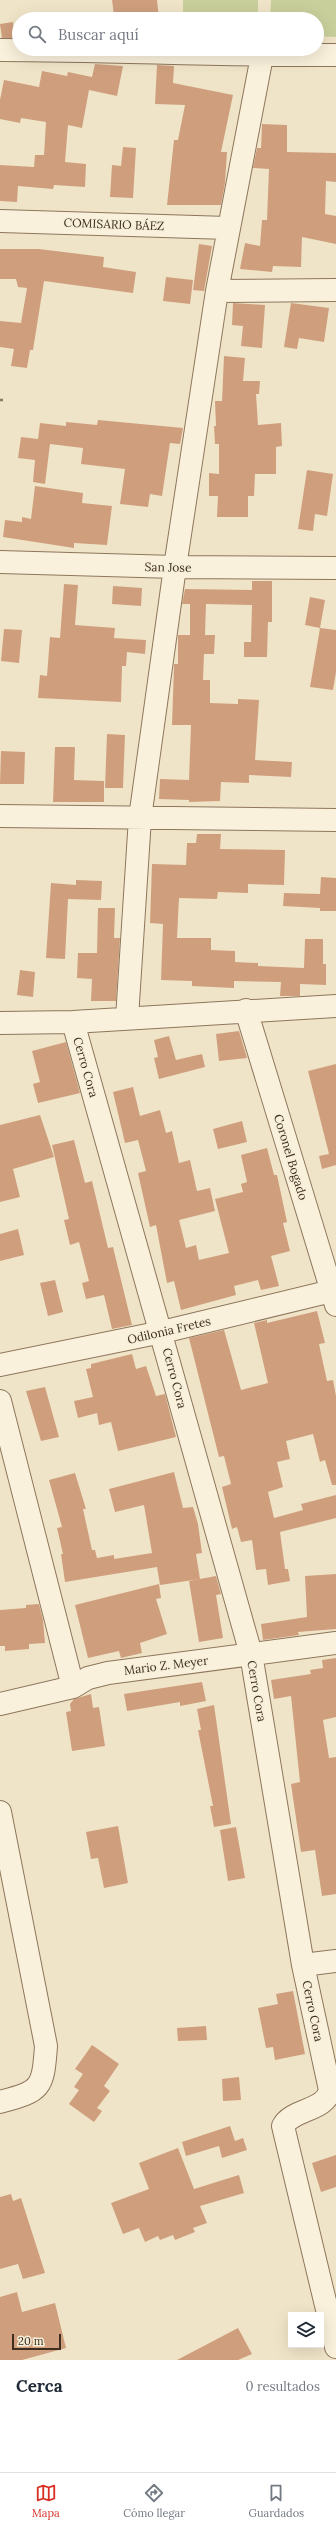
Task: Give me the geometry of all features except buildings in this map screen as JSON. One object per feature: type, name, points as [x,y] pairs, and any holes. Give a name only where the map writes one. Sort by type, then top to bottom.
[{"type":"street","points":[[0,50],[12,50]]},
{"type":"street","points":[[324,55],[336,55]]},
{"type":"street","points":[[127,1018],[140,818],[175,567],[217,291],[262,56]]},
{"type":"street","name":"COMISARIO BÁEZ","points":[[0,221],[228,228]]},
{"type":"street","points":[[217,291],[336,290]]},
{"type":"street","name":"San Jose","points":[[0,562],[175,567],[336,568]]},
{"type":"street","points":[[0,816],[336,820]]},
{"type":"street","points":[[0,1023],[73,1022],[246,1010],[336,1006]]},
{"type":"street","name":"Coronel Bogado","points":[[246,1010],[335,1296]]},
{"type":"street","name":"Cerro Cora","points":[[73,1022],[162,1332],[251,1654],[303,1965],[330,2090],[325,2100],[289,2120],[283,2126],[336,2347]]},
{"type":"street","name":"Odilonia Fretes","points":[[0,1365],[335,1296]]},
{"type":"street","points":[[0,1400],[73,1687]]},
{"type":"street","name":"Mario Z. Meyer","points":[[0,1704],[73,1687],[88,1678],[108,1673],[336,1643]]},
{"type":"street","points":[[0,1812],[46,2046],[43,2071],[37,2087],[30,2094],[0,2102]]},
{"type":"street","points":[[303,1965],[336,1961]]},
{"type":"green space","points":[[183,0],[258,0],[258,12],[183,12]]},
{"type":"green space","points":[[271,0],[336,0],[336,37],[324,36],[324,12],[270,12]]}]
